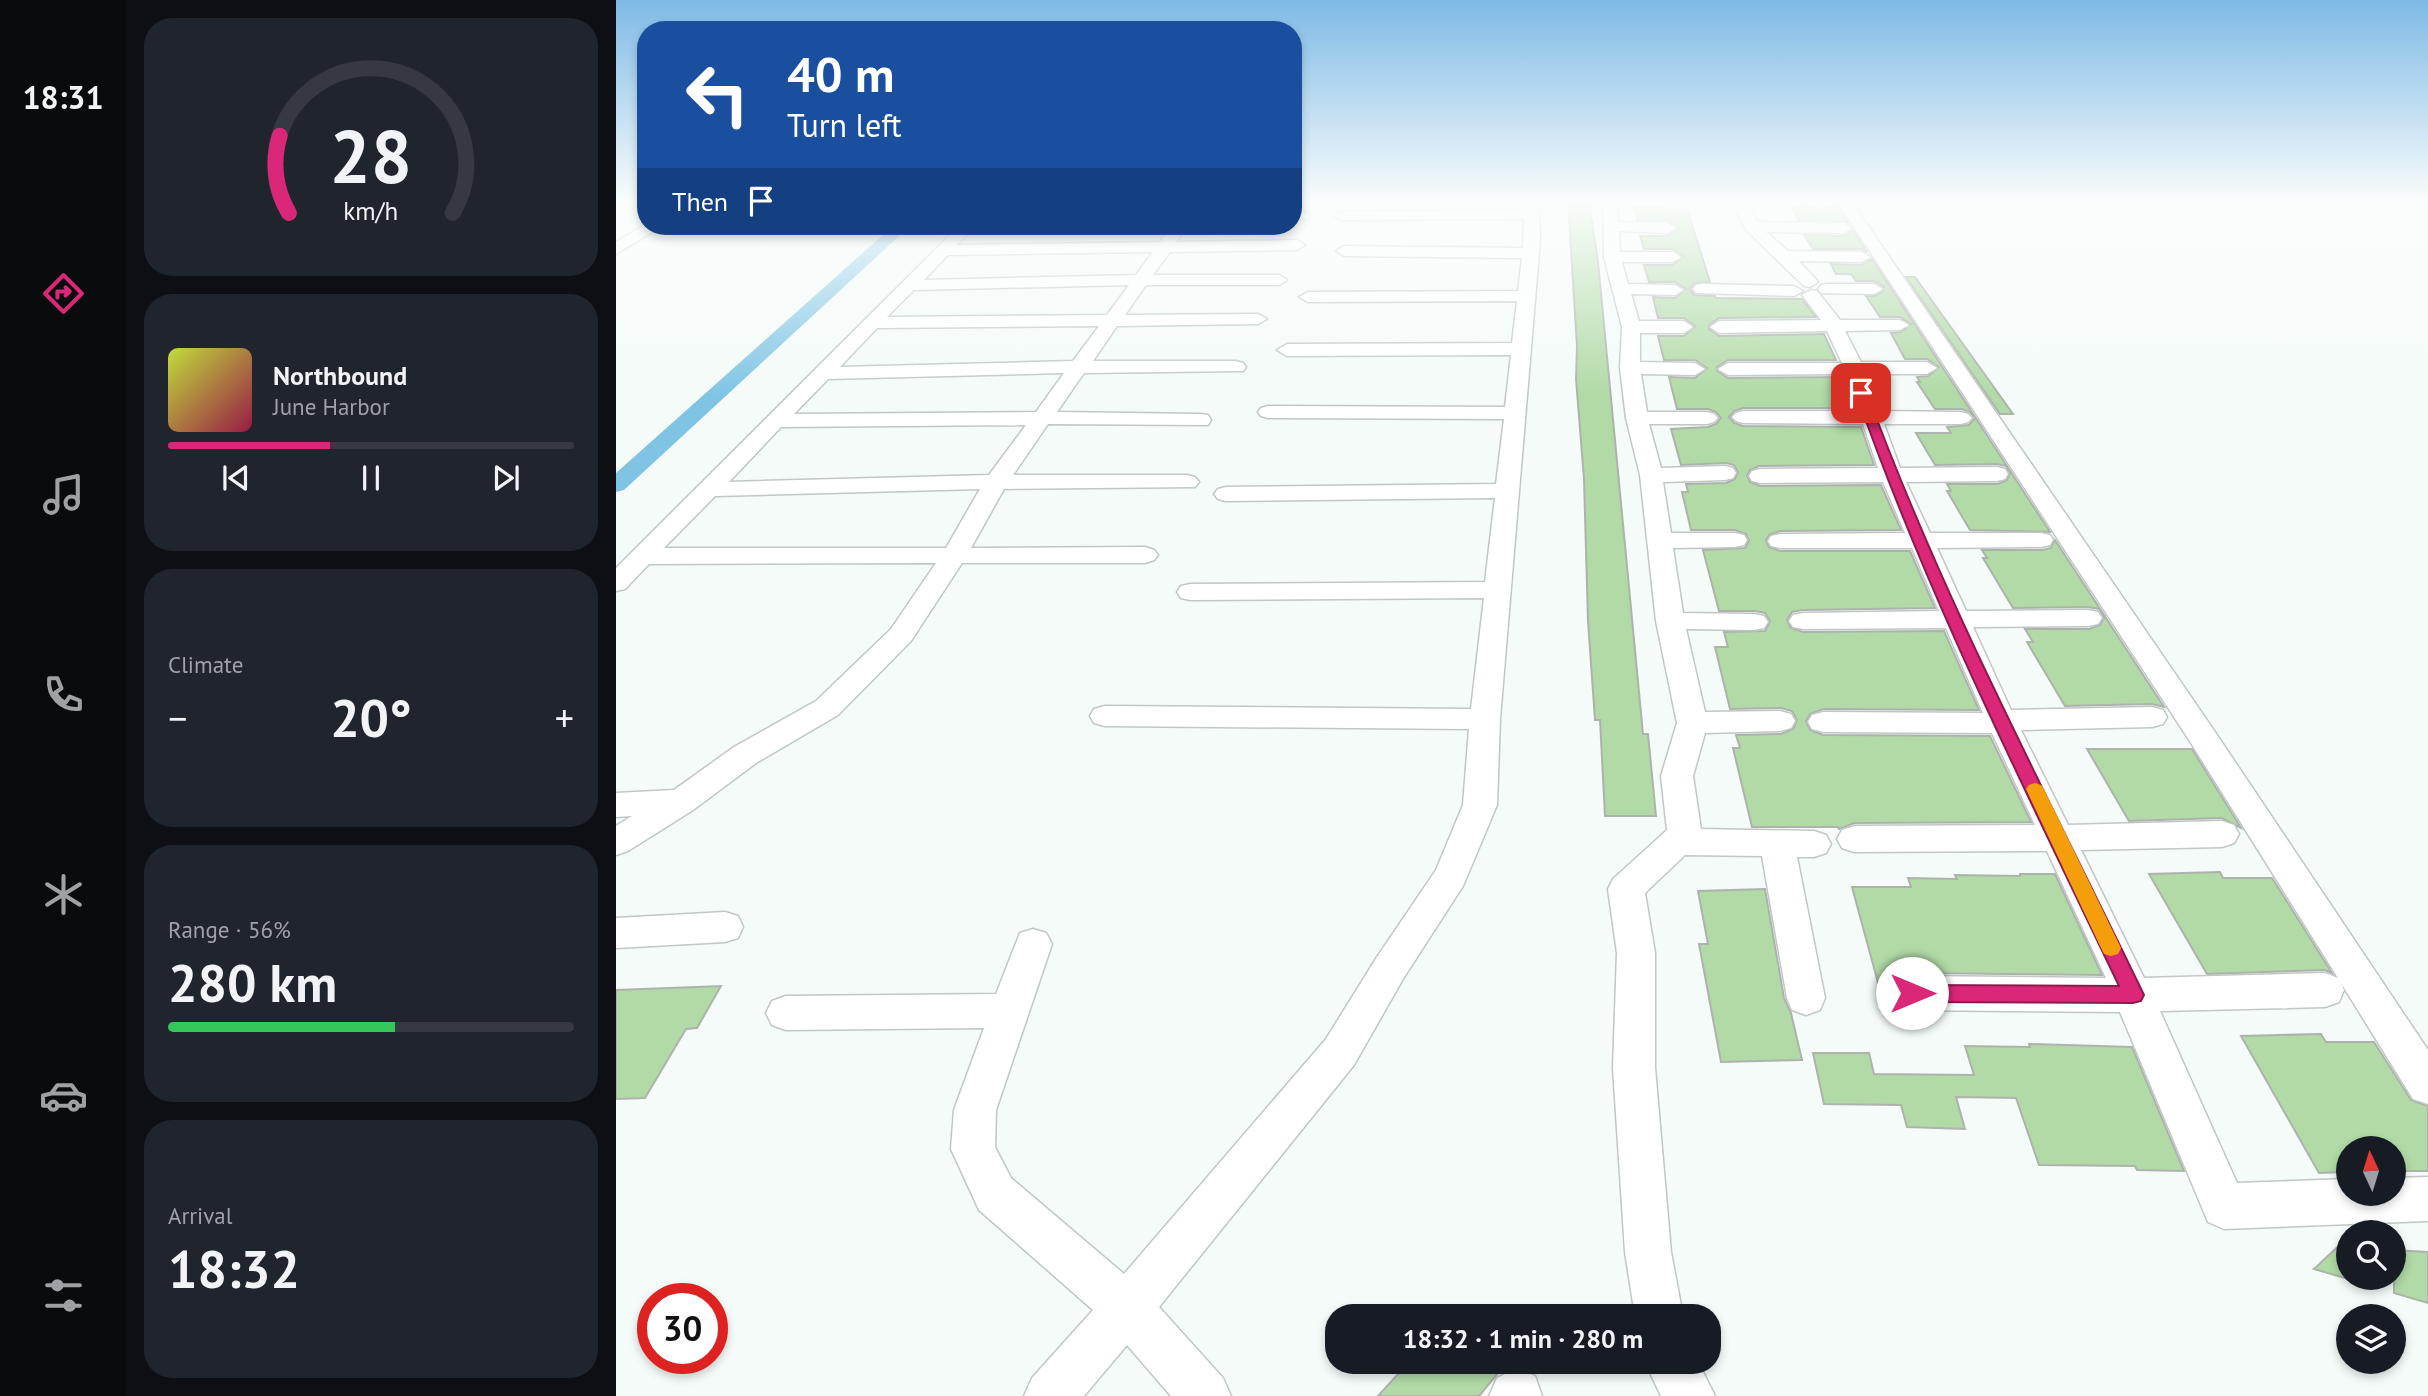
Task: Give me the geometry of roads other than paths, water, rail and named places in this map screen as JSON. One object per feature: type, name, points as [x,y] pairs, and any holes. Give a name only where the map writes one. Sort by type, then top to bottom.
[{"type":"street","points":[[616,583],[928,266]]},
{"type":"street","points":[[616,842],[681,802],[745,755],[827,708],[901,635],[955,554],[996,482],[1151,266]]},
{"type":"street","points":[[1050,1396],[1127,1308],[1340,1052],[1390,968],[1451,876],[1480,805],[1485,719],[1529,266]]},
{"type":"street","points":[[1615,266],[1631,327],[1630,368],[1637,418],[1651,475],[1670,621],[1692,723],[1677,776],[1684,832],[1677,842],[1626,889],[1636,953],[1634,1068],[1648,1252],[1656,1304]]},
{"type":"street","points":[[1793,266],[1835,328],[1854,369],[1868,416],[1920,541],[2002,722],[2133,995],[2224,1206],[2428,1199]]},
{"type":"street","points":[[1879,266],[2202,736],[2428,1085]]},
{"type":"street","points":[[910,285],[1279,280]]},
{"type":"street","points":[[1622,289],[1675,290]]},
{"type":"street","points":[[1702,289],[1874,289]]},
{"type":"street","points":[[1308,298],[1526,296]]},
{"type":"street","points":[[872,323],[1258,319]]},
{"type":"street","points":[[1719,327],[1835,328],[1900,325]]},
{"type":"street","points":[[1631,327],[1684,327]]},
{"type":"street","points":[[1287,350],[1521,349]]},
{"type":"street","points":[[823,373],[1079,367],[1236,367]]},
{"type":"street","points":[[1630,368],[1695,369]]},
{"type":"street","points":[[1728,369],[1927,368]]},
{"type":"street","points":[[1268,412],[1515,413]]},
{"type":"street","points":[[1743,417],[1961,418]]},
{"type":"street","points":[[775,421],[1042,418],[1200,420]]},
{"type":"street","points":[[1637,418],[1707,418]]},
{"type":"street","points":[[1651,475],[1725,473]]},
{"type":"street","points":[[1760,476],[1997,474]]},
{"type":"street","points":[[709,489],[996,482],[1186,482]]},
{"type":"street","points":[[1226,494],[1507,491]]},
{"type":"street","points":[[1660,541],[1735,540]]},
{"type":"street","points":[[1780,541],[2041,540]]},
{"type":"street","points":[[643,556],[1145,555]]},
{"type":"street","points":[[1190,592],[1497,590]]},
{"type":"street","points":[[1803,621],[2088,618]]},
{"type":"street","points":[[1670,621],[1754,622]]},
{"type":"street","points":[[1105,716],[1485,719]]},
{"type":"street","points":[[1823,722],[2002,722],[2152,717]]},
{"type":"street","points":[[1692,723],[1780,721]]},
{"type":"street","points":[[616,805],[681,802]]},
{"type":"street","points":[[1854,839],[2222,834]]},
{"type":"street","points":[[1677,842],[1814,844]]},
{"type":"street","points":[[1777,843],[1806,998]]},
{"type":"street","points":[[616,933],[725,927]]},
{"type":"street","points":[[1033,944],[975,1110],[973,1149],[995,1194],[1127,1308],[1205,1396]]},
{"type":"street","points":[[1912,993],[2133,995],[2325,990]]},
{"type":"street","points":[[786,1013],[1010,1011]]},
{"type":"street","points":[[1677,1374],[1689,1396]]},
{"type":"waterway","points":[[616,485],[858,266]]}]
